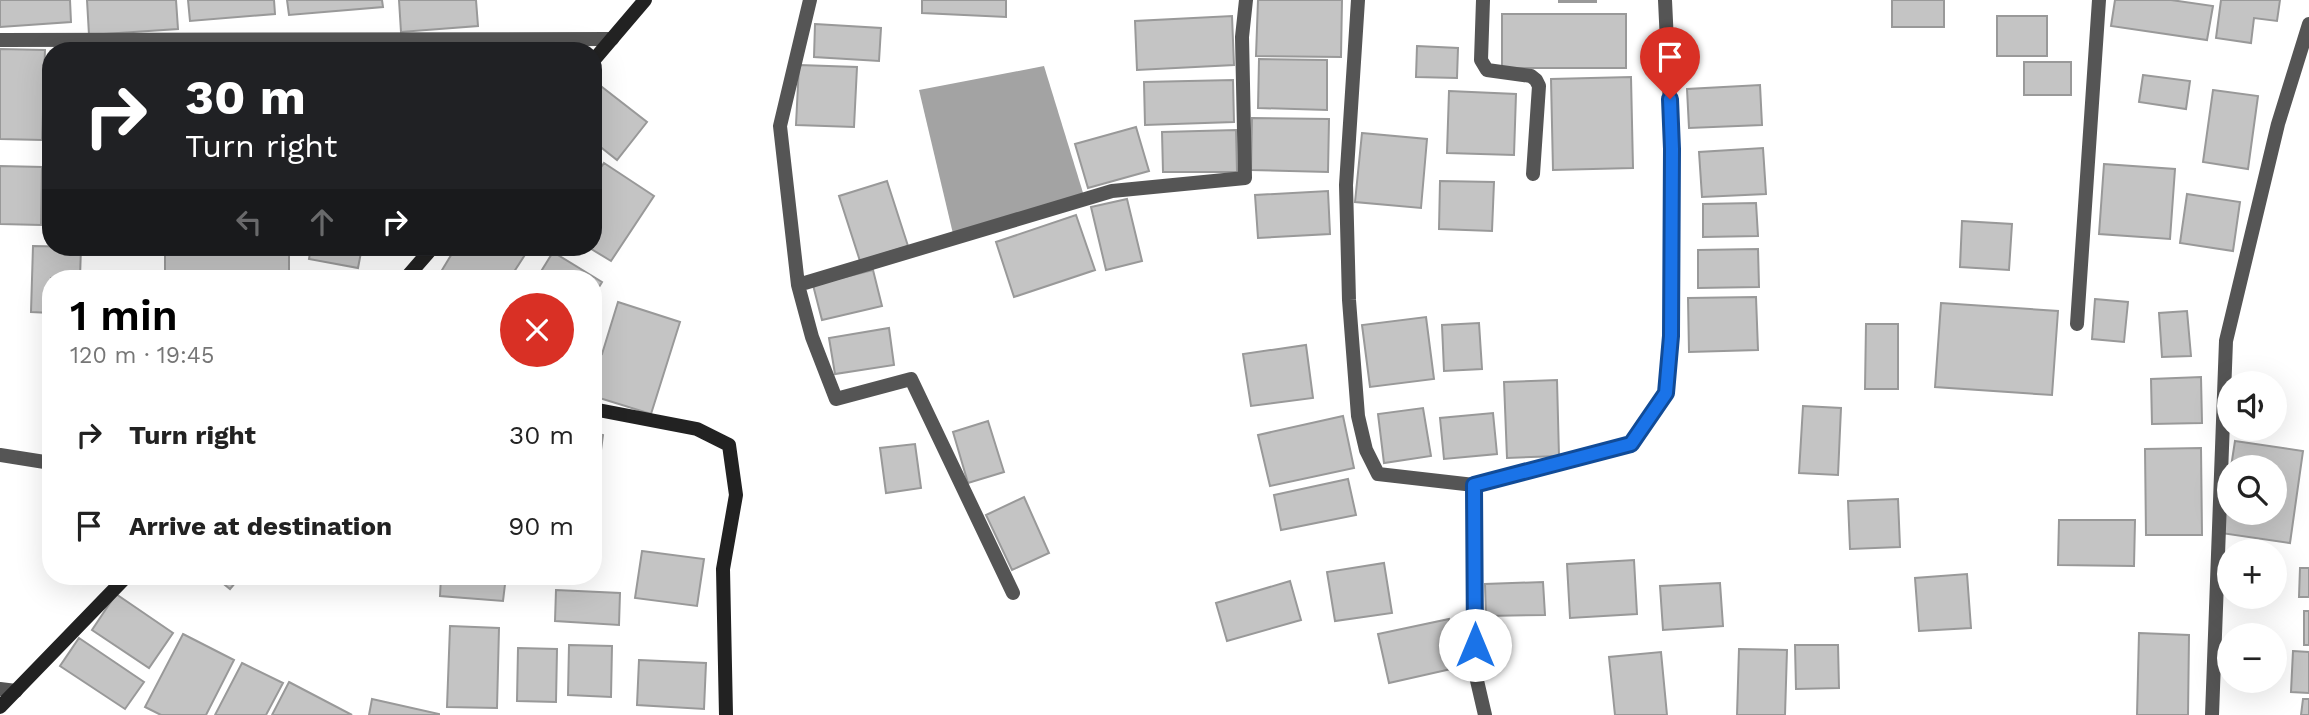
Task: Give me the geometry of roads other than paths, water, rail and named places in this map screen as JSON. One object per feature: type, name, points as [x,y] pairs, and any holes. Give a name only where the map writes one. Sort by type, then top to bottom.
[{"type":"street","points":[[602,51],[646,0]]},
{"type":"street","points":[[810,0],[780,126],[798,285],[812,337],[836,399],[911,379],[1013,593]]},
{"type":"street","points":[[798,285],[1112,191],[1245,178],[1242,37],[1246,0]]},
{"type":"street","points":[[1358,0],[1346,185],[1349,300],[1361,427],[1366,450],[1378,474],[1474,485],[1631,444],[1666,393],[1671,336],[1672,149],[1665,0]]},
{"type":"street","points":[[1483,0],[1483,66],[1487,69],[1531,76],[1539,86],[1533,174]]},
{"type":"street","points":[[2077,324],[2099,0]]},
{"type":"street","points":[[2212,715],[2226,341],[2278,124],[2309,24]]},
{"type":"street","points":[[0,40],[612,39]]},
{"type":"street","points":[[413,270],[425,256]]},
{"type":"street","points":[[602,411],[696,429],[729,445],[736,495],[723,569],[726,715]]},
{"type":"street","points":[[0,455],[42,462]]},
{"type":"street","points":[[1474,485],[1475,672],[1485,715]]},
{"type":"street","points":[[0,707],[118,585]]},
{"type":"street","points":[[0,689],[16,691]]}]
